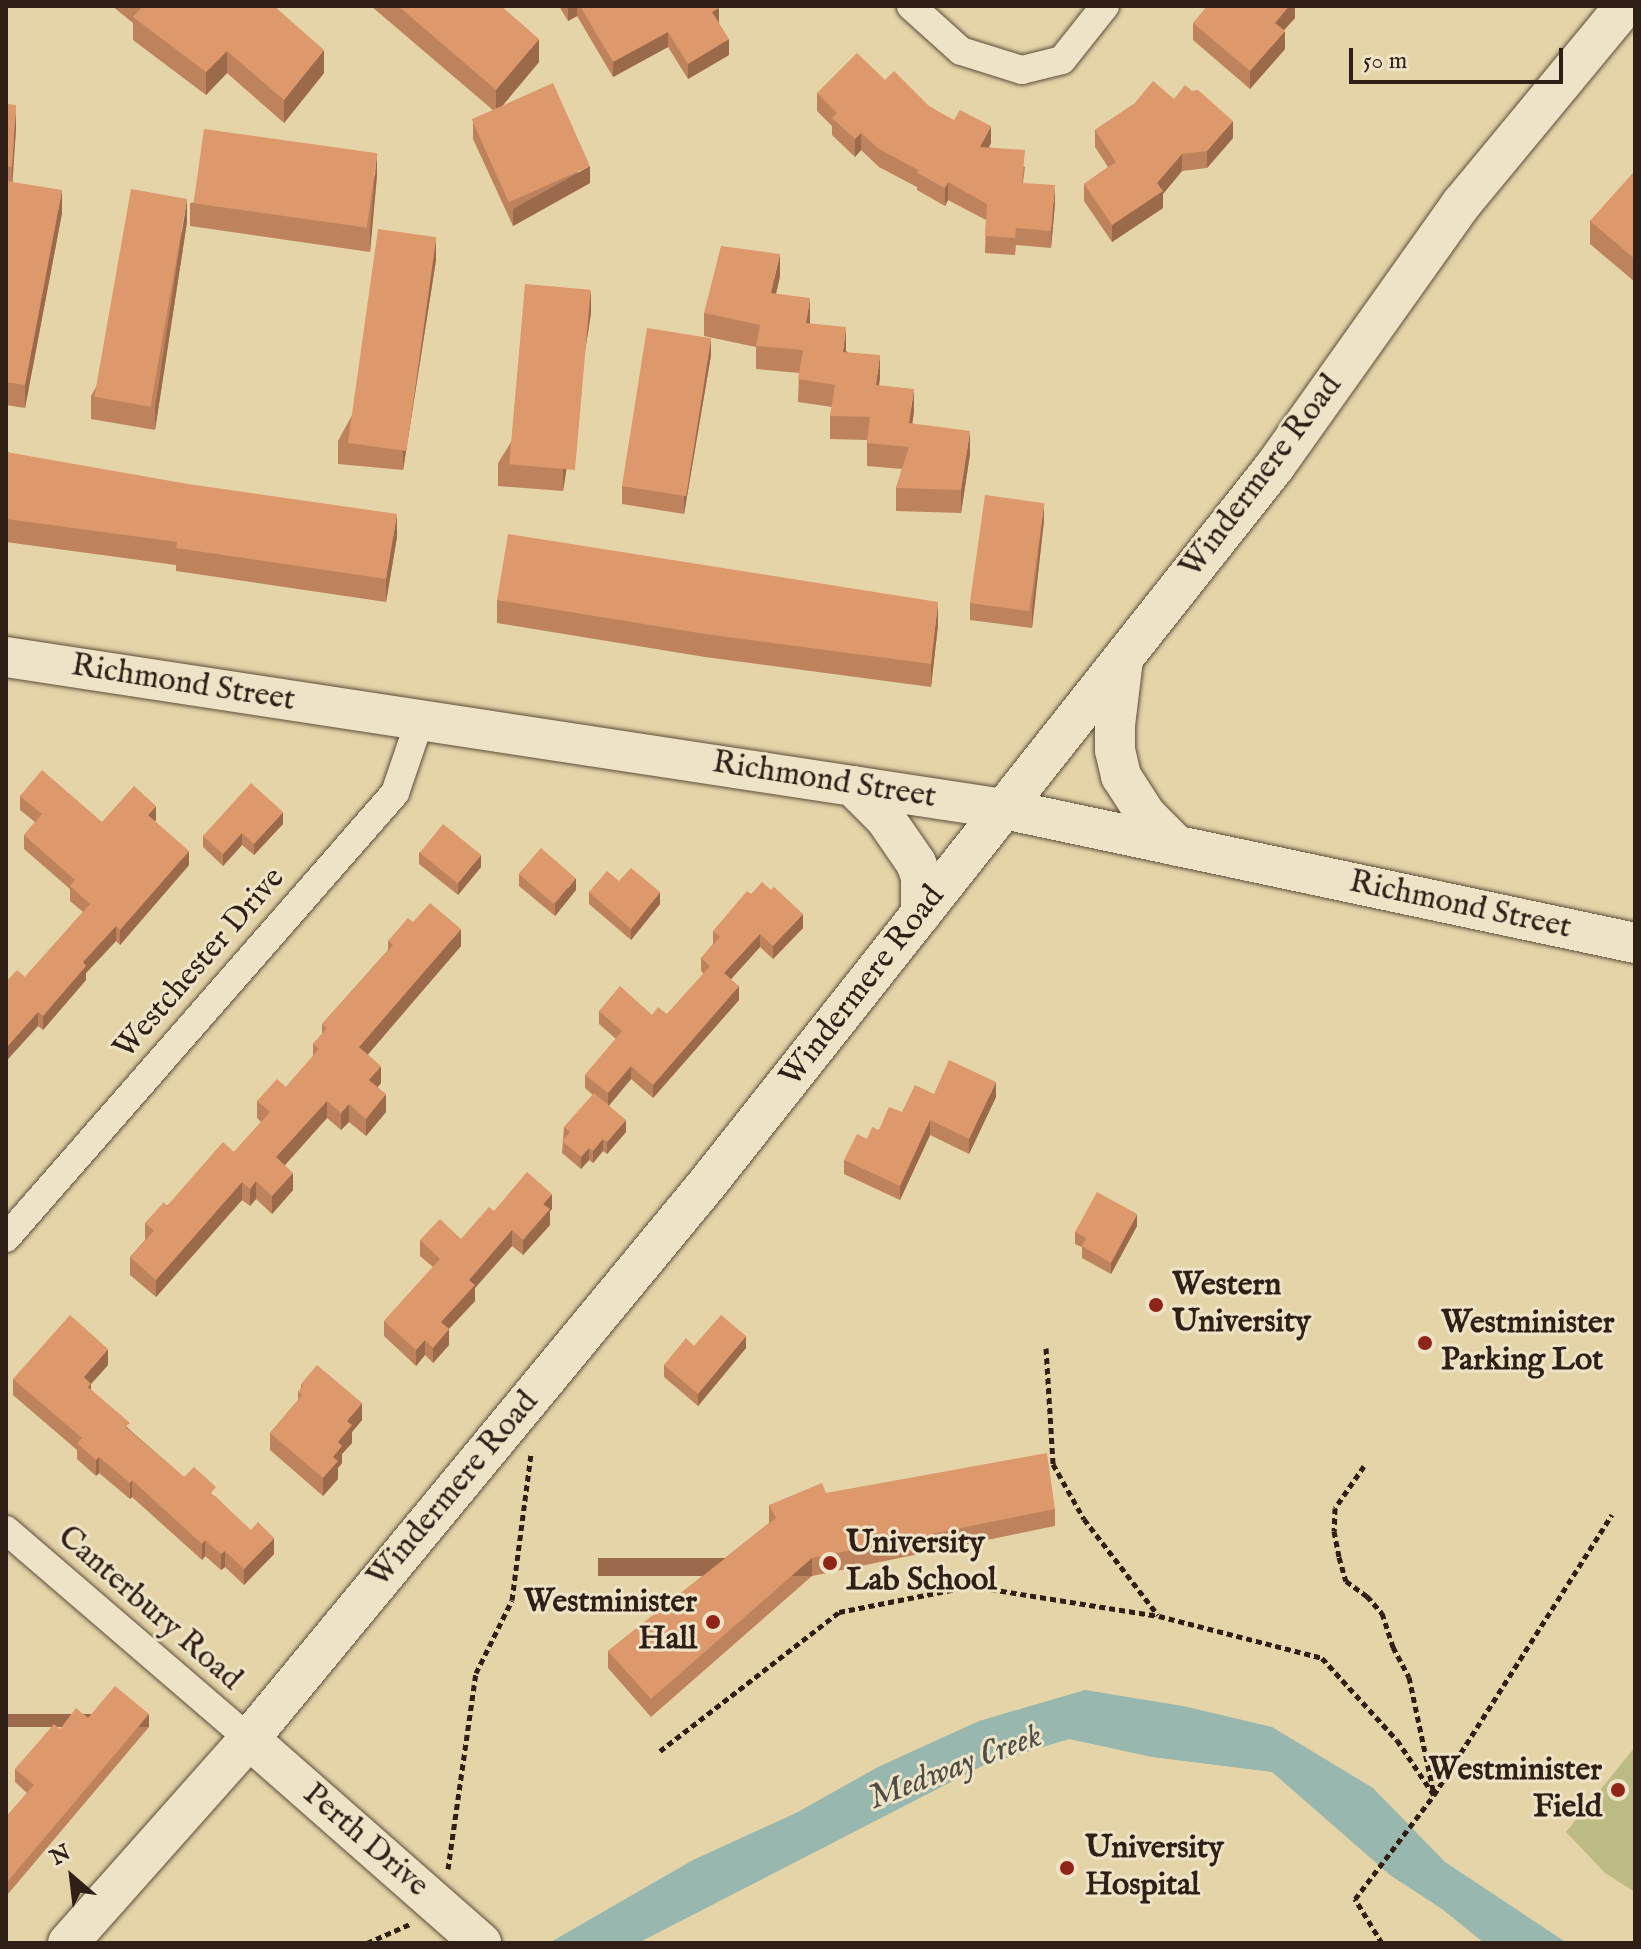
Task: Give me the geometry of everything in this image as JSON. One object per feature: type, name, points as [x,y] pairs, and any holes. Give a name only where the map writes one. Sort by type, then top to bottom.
[{"type":"main road","name":"Windermere Road","points":[[68,1943],[249,1739],[707,1184],[1275,466],[1462,203],[1625,6]]},
{"type":"main road","name":"Richmond Street","points":[[6,657],[1004,809],[1635,943]]},
{"type":"main road","points":[[1123,658],[1115,725],[1121,776],[1146,815],[1177,846]]},
{"type":"main road","points":[[853,786],[885,818],[916,863],[921,877],[921,914]]},
{"type":"main road","name":"Perth Drive","points":[[249,1739],[477,1940]]},
{"type":"street","points":[[911,6],[961,51],[1022,70],[1062,60],[1105,6]]},
{"type":"street","name":"Westchester Drive","points":[[6,1238],[395,793],[420,720]]},
{"type":"street","name":"Canterbury Road","points":[[6,1530],[249,1739]]},
{"type":"path","points":[[1046,1348],[1053,1464],[1084,1519],[1159,1616]]},
{"type":"path","points":[[446,1877],[459,1809],[476,1673],[512,1600],[531,1454]]},
{"type":"path","points":[[1364,1466],[1335,1508],[1334,1531],[1339,1557],[1346,1581],[1367,1596],[1382,1613],[1393,1647],[1409,1677],[1434,1795]]},
{"type":"path","points":[[1382,1943],[1355,1899],[1434,1795],[1612,1515]]},
{"type":"path","points":[[660,1751],[839,1612],[971,1586],[1159,1616],[1322,1658],[1397,1740],[1434,1795]]},
{"type":"path","points":[[367,1943],[414,1922]]},
{"type":"shaded area","name":"Westminister Field","points":[[1635,1747],[1635,1892],[1605,1873],[1566,1832]]},
{"type":"water","name":"Medway Creek","points":[[1085,1690],[1183,1706],[1272,1727],[1373,1788],[1445,1862],[1567,1943],[1484,1943],[1442,1909],[1390,1875],[1272,1772],[1152,1757],[1069,1739],[984,1765],[638,1943],[549,1943],[693,1860],[796,1813],[878,1767],[979,1721]]},
{"type":"building","points":[[140,6],[274,6],[324,50],[284,100],[227,51],[206,72],[133,17]]},
{"type":"building","points":[[398,6],[501,6],[539,39],[496,90]]},
{"type":"building","points":[[580,6],[718,6],[712,12],[729,39],[688,64],[668,32],[613,62]]},
{"type":"building","points":[[1207,6],[1289,6],[1275,23],[1285,31],[1250,71],[1193,23]]},
{"type":"building","points":[[857,53],[885,80],[894,71],[931,108],[954,120],[960,110],[991,126],[980,147],[1025,150],[1022,183],[1055,185],[1051,231],[1016,228],[1015,238],[985,236],[987,204],[948,182],[945,188],[917,173],[918,170],[879,149],[861,133],[855,139],[832,118],[837,113],[817,93]]},
{"type":"building","points":[[1153,81],[1174,99],[1185,85],[1192,91],[1198,90],[1233,121],[1207,151],[1182,154],[1157,183],[1163,191],[1112,225],[1084,184],[1116,162],[1095,130],[1134,104]]},
{"type":"building","points":[[553,83],[590,166],[509,202],[472,119]]},
{"type":"building","points":[[6,104],[16,105],[12,167],[6,166]]},
{"type":"building","points":[[204,129],[377,153],[367,228],[194,203]]},
{"type":"building","points":[[1635,171],[1635,259],[1590,221]]},
{"type":"building","points":[[6,181],[62,190],[25,385],[6,382]]},
{"type":"building","points":[[131,189],[187,199],[150,407],[94,397]]},
{"type":"building","points":[[378,229],[436,237],[406,451],[348,443]]},
{"type":"building","points":[[721,246],[780,254],[771,293],[810,298],[806,323],[846,327],[843,352],[880,355],[876,385],[914,389],[909,423],[970,431],[961,490],[896,488],[909,447],[867,443],[870,417],[830,416],[835,385],[798,379],[803,350],[756,346],[760,325],[704,313]]},
{"type":"building","points":[[525,284],[591,290],[575,470],[509,464]]},
{"type":"building","points":[[647,328],[711,338],[686,496],[622,486]]},
{"type":"building","points":[[6,452],[188,484],[397,514],[386,579],[176,548],[177,542],[6,519]]},
{"type":"building","points":[[985,495],[1044,503],[1029,611],[970,603]]},
{"type":"building","points":[[508,534],[938,602],[931,664],[705,634],[497,600]]},
{"type":"building","points":[[42,770],[102,822],[134,786],[156,806],[148,815],[189,851],[120,930],[116,926],[83,962],[86,966],[43,1016],[38,1012],[6,1048],[6,982],[17,970],[25,977],[90,904],[70,886],[75,880],[24,835],[42,814],[20,796]]},
{"type":"building","points":[[251,783],[283,812],[254,844],[242,833],[223,854],[203,836]]},
{"type":"building","points":[[443,824],[481,855],[458,884],[420,853]]},
{"type":"building","points":[[541,848],[576,878],[553,904],[519,874]]},
{"type":"building","points":[[631,868],[660,892],[631,929],[589,892],[607,871],[619,881]]},
{"type":"building","points":[[762,882],[771,890],[774,887],[803,914],[773,946],[760,934],[724,973],[739,986],[653,1085],[631,1066],[608,1093],[585,1075],[622,1031],[599,1011],[620,986],[652,1015],[658,1007],[667,1014],[710,966],[701,958],[720,937],[713,931],[747,891],[751,894]]},
{"type":"building","points":[[430,903],[461,929],[359,1047],[381,1066],[369,1080],[386,1094],[366,1119],[349,1104],[341,1113],[327,1101],[276,1157],[293,1173],[272,1196],[256,1181],[250,1189],[242,1182],[156,1280],[130,1257],[154,1231],[145,1223],[164,1202],[167,1206],[223,1142],[234,1152],[270,1112],[257,1101],[277,1079],[286,1087],[319,1049],[313,1044],[327,1028],[322,1024],[393,945],[388,941],[408,918],[413,922]]},
{"type":"building","points":[[949,1060],[996,1082],[969,1139],[930,1120],[900,1186],[844,1160],[857,1134],[867,1139],[872,1127],[879,1130],[889,1107],[902,1112],[915,1085],[934,1094]]},
{"type":"building","points":[[594,1093],[626,1120],[607,1142],[603,1139],[593,1151],[589,1148],[581,1157],[562,1141],[570,1132],[564,1127]]},
{"type":"building","points":[[527,1172],[552,1194],[543,1204],[550,1209],[523,1240],[512,1230],[469,1280],[475,1285],[441,1322],[449,1329],[433,1348],[425,1340],[416,1350],[384,1321],[440,1259],[420,1240],[440,1219],[461,1239],[489,1207],[494,1211]]},
{"type":"building","points":[[1097,1192],[1137,1214],[1111,1263],[1082,1246],[1086,1238],[1075,1232]]},
{"type":"building","points":[[70,1315],[108,1349],[84,1377],[91,1384],[88,1387],[130,1423],[125,1427],[184,1477],[194,1467],[216,1487],[211,1493],[251,1530],[258,1522],[274,1538],[244,1569],[225,1551],[221,1554],[205,1540],[202,1544],[132,1480],[130,1483],[99,1457],[96,1460],[77,1443],[82,1438],[13,1379]]},
{"type":"building","points":[[721,1315],[746,1336],[698,1394],[664,1365],[686,1338],[694,1346]]},
{"type":"building","points":[[317,1365],[362,1403],[347,1421],[352,1425],[338,1442],[342,1446],[333,1457],[338,1461],[323,1478],[270,1433],[302,1395],[298,1392],[303,1386],[301,1384]]},
{"type":"building","name":"Westminister Hall","points":[[1047,1453],[1055,1509],[812,1558],[651,1699],[608,1651],[776,1518],[769,1505],[822,1483],[826,1493]]},
{"type":"building","points":[[115,1686],[149,1714],[8,1881],[6,1817],[34,1785],[15,1769],[54,1724],[60,1729],[76,1708],[88,1718]]},
{"type":"place","name":"Western University","points":[[1156,1305]]},
{"type":"place","name":"Westminister Parking Lot","points":[[1425,1343]]},
{"type":"place","name":"University Lab School","points":[[830,1563]]},
{"type":"place","name":"Westminister Hall","points":[[713,1622]]},
{"type":"place","name":"Westminister Field","points":[[1618,1790]]},
{"type":"place","name":"University Hospital","points":[[1067,1868]]}]
